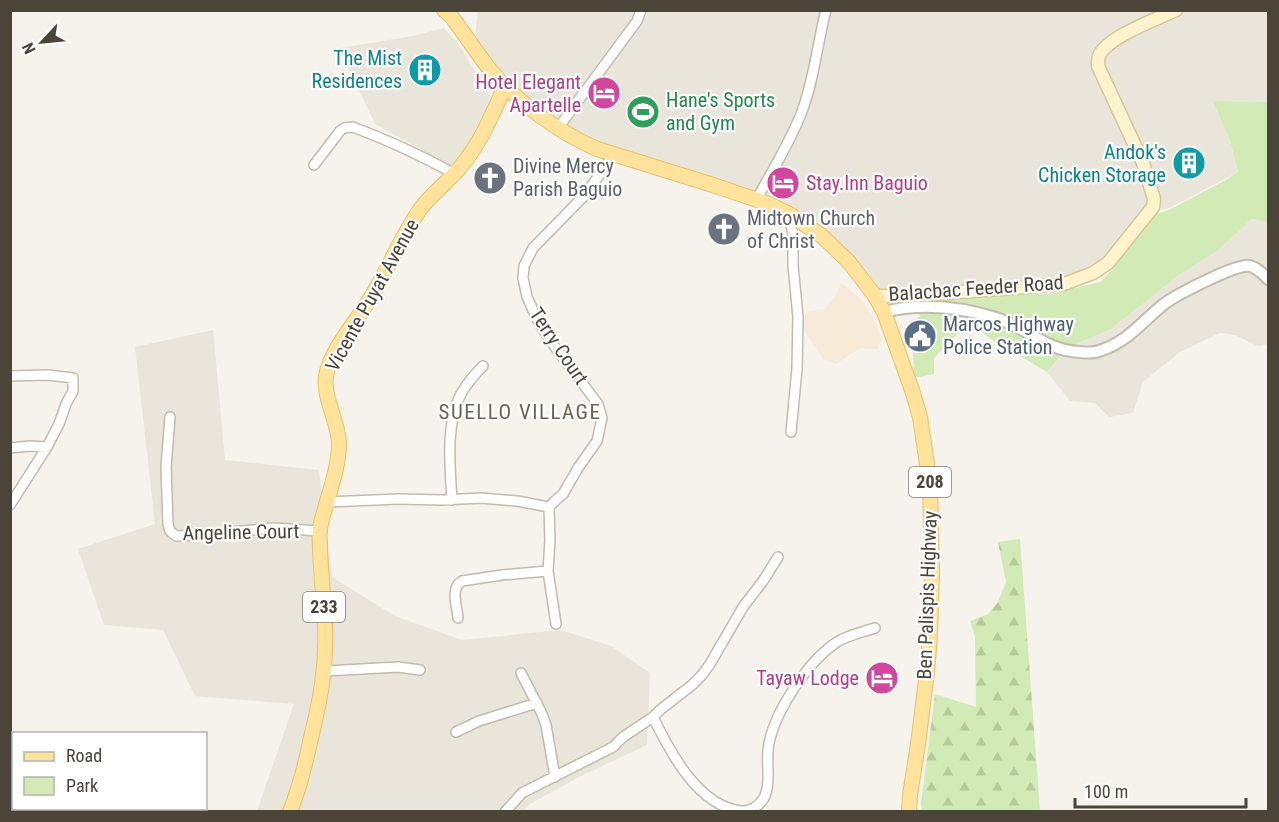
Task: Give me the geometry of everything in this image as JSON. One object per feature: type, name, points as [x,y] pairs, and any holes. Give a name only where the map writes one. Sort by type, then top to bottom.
[{"type":"main road","name":"Balacbac Feeder Road","points":[[875,296],[908,296],[1064,284],[1093,273],[1108,263],[1153,207],[1154,199],[1143,163],[1098,66],[1098,57],[1126,33],[1176,10]]},
{"type":"main road","name":"208","points":[[448,12],[505,86],[558,128],[579,141],[713,185],[789,214],[822,236],[849,262],[875,296],[884,312]]},
{"type":"main road","name":"Vicente Puyat Avenue","points":[[290,812],[311,740],[325,671],[320,531],[336,473],[339,443],[326,389],[329,365],[375,290],[411,223],[430,196],[455,174],[470,156],[489,123],[505,86]]},
{"type":"main road","name":"Ben Palispis Highway","points":[[884,312],[920,417],[930,484],[932,573],[930,635],[909,812]]},
{"type":"street","points":[[558,128],[637,21],[641,10]]},
{"type":"street","points":[[756,200],[783,153],[801,113],[809,88],[826,10]]},
{"type":"street","points":[[314,165],[340,131],[348,127],[399,146],[455,174]]},
{"type":"street","name":"Terry Court","points":[[549,507],[563,494],[597,441],[602,418],[598,404],[549,339],[537,319],[527,297],[523,279],[524,266],[533,248],[584,196],[614,154]]},
{"type":"street","points":[[789,214],[793,235],[793,265],[798,317],[797,369],[791,432]]},
{"type":"street","points":[[884,312],[910,307],[962,310],[998,318],[1041,342],[1057,348],[1088,353],[1111,347],[1166,303],[1232,269],[1247,265],[1254,267],[1269,279]]},
{"type":"street","points":[[452,500],[449,462],[456,406],[473,376],[483,366]]},
{"type":"street","points":[[10,376],[48,375],[73,378],[73,391],[59,424],[10,505]]},
{"type":"street","name":"Angeline Court","points":[[170,417],[166,467],[168,524],[170,531],[176,536],[274,528],[320,531]]},
{"type":"street","points":[[10,448],[47,447]]},
{"type":"street","points":[[327,502],[481,498],[549,507],[548,571],[556,624]]},
{"type":"street","points":[[505,812],[522,793],[613,747],[692,685],[710,663],[778,556]]},
{"type":"street","points":[[458,618],[455,589],[458,583],[492,576],[548,571]]},
{"type":"street","points":[[653,717],[664,740],[700,790],[729,808],[745,811],[753,808],[764,798],[768,774],[767,756],[774,725],[793,690],[812,665],[837,642],[875,628]]},
{"type":"street","points":[[325,671],[398,667],[420,670]]},
{"type":"street","points":[[521,673],[546,725],[555,777]]},
{"type":"street","points":[[456,732],[479,721],[537,703]]},
{"type":"shaded area","points":[[478,10],[1268,11],[1268,102],[1213,101],[1230,141],[1238,172],[1169,208],[1153,207],[1108,263],[1064,284],[875,296],[789,214],[558,128],[474,47]]},
{"type":"shaded area","points":[[444,28],[457,42],[491,96],[485,113],[452,167],[375,124],[339,48],[413,36]]},
{"type":"shaded area","points":[[1252,219],[1268,222],[1268,344],[1258,346],[1235,335],[1220,333],[1180,352],[1143,382],[1133,413],[1109,417],[1095,403],[1070,401],[1047,372],[1067,348],[1111,329],[1179,275],[1217,251]]},
{"type":"shaded area","points":[[841,283],[861,299],[874,318],[882,340],[877,349],[860,348],[836,364],[823,359],[801,326],[807,311],[825,309],[836,296]]},
{"type":"shaded area","points":[[213,330],[225,460],[319,470],[332,577],[395,616],[462,640],[561,630],[611,646],[650,673],[647,745],[579,777],[530,804],[523,811],[257,811],[294,704],[195,696],[163,630],[104,625],[78,549],[155,524],[135,347]]},
{"type":"green space","points":[[1213,101],[1268,102],[1268,222],[1252,219],[1217,251],[1179,275],[1111,329],[1067,348],[1047,372],[988,337],[970,321],[934,358],[934,374],[914,378],[910,322],[920,316],[916,305],[916,293],[1051,294],[1100,282],[1114,268],[1125,248],[1149,215],[1167,211],[1238,172],[1230,141]]},
{"type":"green space","points":[[1020,539],[1040,811],[922,811],[921,803],[935,694],[976,707],[975,637],[970,621],[988,614],[998,602],[1006,582],[998,542]]},
{"type":"place","name":"The Mist Residences","points":[[425,70]]},
{"type":"place","name":"Hotel Elegant Apartelle","points":[[604,93]]},
{"type":"place","name":"Hane's Sports and Gym","points":[[643,112]]},
{"type":"place","name":"Andok's Chicken Storage","points":[[1189,163]]},
{"type":"place","name":"Divine Mercy Parish Baguio","points":[[490,178]]},
{"type":"place","name":"Stay.Inn Baguio","points":[[783,183]]},
{"type":"place","name":"Midtown Church of Christ","points":[[724,229]]},
{"type":"place","name":"Marcos Highway Police Station","points":[[920,336]]},
{"type":"place","name":"Tayaw Lodge","points":[[882,678]]},
{"type":"district","name":"SUELLO VILLAGE","points":[[520,412]]}]
